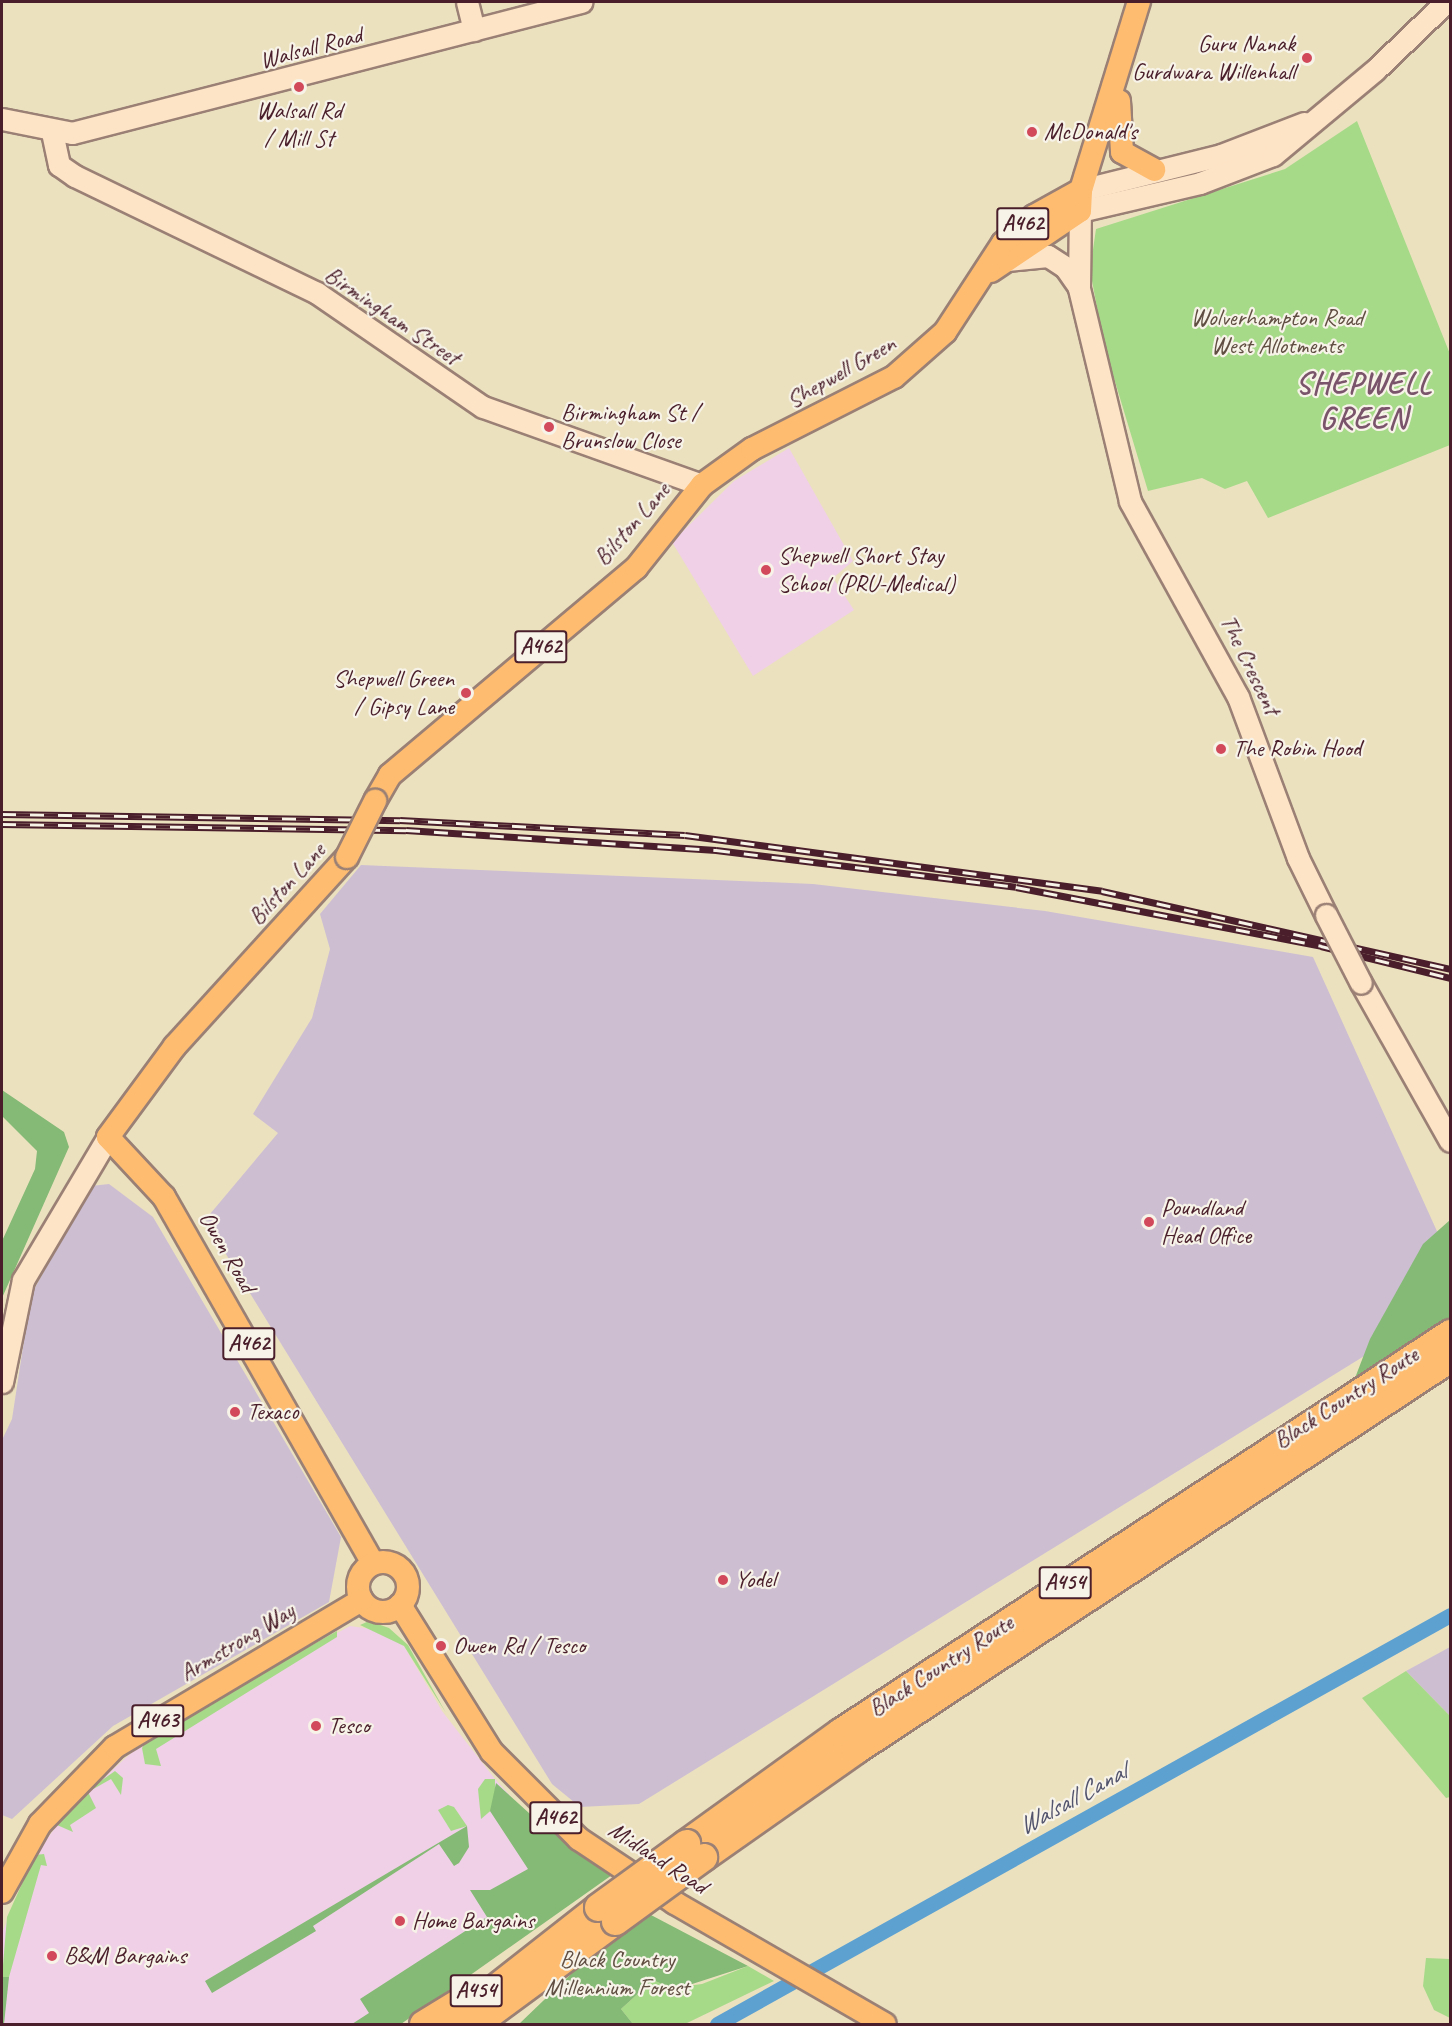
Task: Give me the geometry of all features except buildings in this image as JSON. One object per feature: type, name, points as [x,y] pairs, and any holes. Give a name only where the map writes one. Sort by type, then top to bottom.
[{"type":"highway","name":"Black Country Route","points":[[449,2025],[535,1968],[694,1850],[840,1732],[1450,1333]]},
{"type":"highway","name":"Black Country Route","points":[[694,1850],[865,1744],[1450,1359]]},
{"type":"highway","name":"Black Country Route","points":[[475,2025],[535,1968]]},
{"type":"highway","name":"A454","points":[[423,2025],[535,1968]]},
{"type":"highway","name":"A454","points":[[501,2025],[535,1968]]},
{"type":"main road","name":"A462","points":[[1081,200],[1121,72],[1139,2]]},
{"type":"main road","name":"A462","points":[[1121,72],[1117,138],[1122,152],[1154,170]]},
{"type":"main road","name":"Shepwell Green","points":[[982,277],[1081,200]]},
{"type":"main road","name":"Shepwell Green","points":[[702,485],[752,449],[894,377],[945,332],[1017,229],[1081,200]]},
{"type":"main road","name":"Bilston Lane","points":[[108,1137],[175,1046],[347,856],[390,775],[636,568],[702,485]]},
{"type":"main road","name":"Owen Road","points":[[108,1137],[164,1197],[373,1563]]},
{"type":"main road","points":[[373,1563],[394,1565],[406,1576],[406,1595],[399,1605],[378,1611],[362,1600],[359,1579],[373,1563]]},
{"type":"main road","name":"Armstrong Way","points":[[2,1892],[40,1824],[115,1747],[362,1600]]},
{"type":"main road","name":"Midland Road","points":[[399,1605],[492,1752],[528,1792],[579,1839],[675,1903],[779,1960],[885,2025]]},
{"type":"street","points":[[466,2],[474,30]]},
{"type":"street","name":"Walsall Road","points":[[52,132],[102,127],[581,2]]},
{"type":"street","points":[[1081,200],[1252,166],[1295,140],[1316,118],[1446,2]]},
{"type":"street","points":[[1081,200],[1154,170],[1230,152],[1316,118]]},
{"type":"street","points":[[2,119],[52,132]]},
{"type":"street","name":"Birmingham Street","points":[[52,132],[59,165],[75,176],[317,293],[483,407],[702,485]]},
{"type":"street","name":"The Crescent","points":[[1081,200],[1079,288],[1130,501],[1238,697],[1298,858],[1326,915],[1361,983],[1450,1141]]},
{"type":"street","points":[[1005,260],[1048,256],[1065,267],[1079,288]]},
{"type":"street","name":"Bilston Lane","points":[[2,1382],[23,1280],[108,1137]]},
{"type":"shaded area","name":"Shepwell Short Stay School (PRU-Medical)","points":[[789,448],[853,561],[833,578],[854,610],[753,676],[672,542],[734,481]]},
{"type":"shaded area","points":[[361,865],[813,884],[1045,911],[1313,957],[1450,1260],[1450,1303],[639,1804],[580,1807],[552,1784],[205,1220],[278,1133],[253,1114],[312,1018],[330,949],[320,914]]},
{"type":"shaded area","points":[[109,1184],[153,1217],[341,1537],[329,1602],[113,1726],[12,1819],[2,1815],[2,1440],[12,1419],[31,1295],[91,1186]]},
{"type":"shaded area","points":[[350,1626],[378,1630],[404,1646],[442,1711],[495,1779],[553,1843],[590,1867],[375,2024],[2,2024],[2,1933],[35,1855],[69,1809],[149,1737]]},
{"type":"shaded area","points":[[1450,1647],[1450,1716],[1406,1671]]},
{"type":"green space","name":"Wolverhampton Road West Allotments","points":[[1357,121],[1450,354],[1450,445],[1268,518],[1247,481],[1225,489],[1202,478],[1148,491],[1104,345],[1090,270],[1096,229],[1285,169]]},
{"type":"green space","points":[[2,1090],[64,1132],[69,1147],[2,1298],[2,1241],[35,1169],[37,1151],[2,1116]]},
{"type":"green space","points":[[1450,1220],[1450,1322],[1355,1378],[1370,1339],[1423,1244]]},
{"type":"green space","points":[[369,1621],[389,1628],[408,1645],[446,1713],[404,1646],[360,1625]]},
{"type":"green space","points":[[337,1631],[337,1637],[156,1749],[161,1766],[145,1764],[142,1748],[149,1737]]},
{"type":"green space","points":[[1406,1671],[1450,1716],[1450,1797],[1446,1798],[1362,1698]]},
{"type":"green space","points":[[115,1771],[123,1778],[121,1795],[111,1779],[88,1792],[96,1808],[70,1825],[73,1832],[57,1825],[85,1792]]},
{"type":"green space","points":[[485,1779],[495,1779],[495,1807],[481,1819],[478,1789]]},
{"type":"green space","points":[[496,1783],[540,1823],[612,1875],[401,2024],[352,2024],[369,2013],[360,1999],[487,1917],[470,1890],[490,1890],[528,1869],[490,1811]]},
{"type":"green space","points":[[448,1805],[454,1807],[467,1826],[451,1831],[438,1810]]},
{"type":"green space","points":[[467,1826],[469,1847],[459,1863],[454,1866],[439,1844],[313,1926],[316,1931],[212,1993],[205,1981]]},
{"type":"green space","points":[[44,1854],[47,1866],[41,1865],[9,1977],[2,1977],[7,1917],[35,1855]]},
{"type":"green space","name":"Black Country Millennium Forest","points":[[651,1915],[748,1966],[686,1986],[671,1988],[653,1980],[621,2009],[633,2024],[519,2024],[592,1954]]},
{"type":"green space","points":[[1426,1958],[1450,1959],[1450,2018],[1434,2010],[1423,1986]]},
{"type":"green space","points":[[748,1966],[774,1981],[685,2024],[633,2024],[621,2009],[653,1980],[671,1988],[702,1984]]},
{"type":"green space","points":[[2,1977],[9,1977],[4,2024],[2,2024]]},
{"type":"waterway","name":"Walsall Canal","points":[[717,2024],[1450,1615]]},
{"type":"railway","points":[[2,814],[400,820],[685,835],[1102,891],[1450,969]]},
{"type":"railway","points":[[2,824],[406,830],[716,850],[1016,887],[1321,946],[1450,978]]},
{"type":"place","name":"Guru Nanak Gurdwara Willenhall","points":[[1307,58]]},
{"type":"place","name":"Walsall Rd / Mill St","points":[[299,87]]},
{"type":"place","name":"McDonald's","points":[[1032,132]]},
{"type":"place","name":"Birmingham St / Brunslow Close","points":[[549,427]]},
{"type":"place","name":"Shepwell Short Stay School (PRU-Medical)","points":[[766,570]]},
{"type":"place","name":"Shepwell Green / Gipsy Lane","points":[[466,693]]},
{"type":"place","name":"The Robin Hood","points":[[1221,749]]},
{"type":"place","name":"Poundland Head Office","points":[[1149,1222]]},
{"type":"place","name":"Texaco","points":[[235,1412]]},
{"type":"place","name":"Yodel","points":[[723,1580]]},
{"type":"place","name":"Owen Rd / Tesco","points":[[441,1646]]},
{"type":"place","name":"Tesco","points":[[316,1726]]},
{"type":"place","name":"Home Bargains","points":[[400,1921]]},
{"type":"place","name":"B&M Bargains","points":[[52,1956]]},
{"type":"district","name":"SHEPWELL GREEN","points":[[1364,400]]}]
